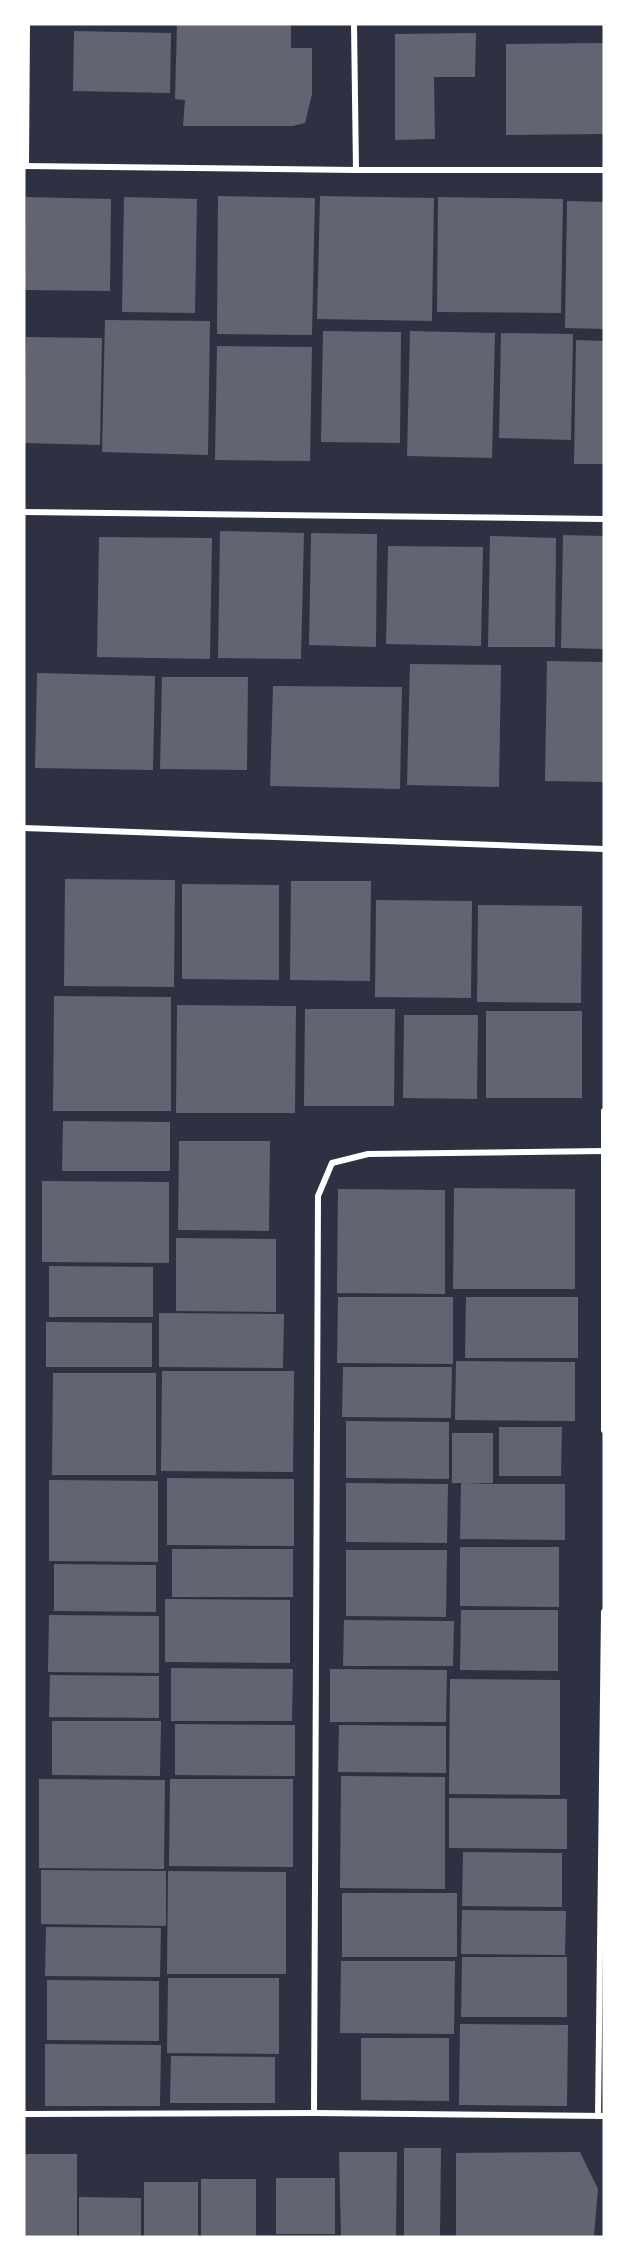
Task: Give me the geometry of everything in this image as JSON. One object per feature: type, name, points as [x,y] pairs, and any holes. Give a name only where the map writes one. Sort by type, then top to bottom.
[{"type":"street","points":[[27,24],[25,166],[604,170]]},
{"type":"street","points":[[354,24],[356,170]]},
{"type":"street","points":[[24,512],[604,519]]},
{"type":"street","points":[[24,828],[604,849]]},
{"type":"street","points":[[604,1111],[604,1430]]},
{"type":"street","points":[[314,2113],[318,1196],[332,1162],[368,1154],[604,1151]]},
{"type":"street","points":[[24,2114],[314,2113],[601,2116],[604,1612]]},
{"type":"building","points":[[177,24],[291,24],[291,48],[312,48],[312,94],[305,123],[293,126],[183,126],[185,100],[175,99]]},
{"type":"building","points":[[74,31],[171,33],[170,93],[73,91]]},
{"type":"building","points":[[476,33],[475,77],[434,77],[435,139],[395,140],[395,34]]},
{"type":"building","points":[[604,43],[604,134],[506,135],[506,44]]},
{"type":"building","points":[[218,196],[315,198],[312,335],[217,334]]},
{"type":"building","points":[[320,196],[434,198],[432,321],[317,319]]},
{"type":"building","points":[[26,197],[111,199],[110,291],[25,290]]},
{"type":"building","points":[[124,197],[197,199],[195,313],[122,312]]},
{"type":"building","points":[[438,197],[563,199],[561,313],[437,312]]},
{"type":"building","points":[[567,201],[604,202],[604,329],[565,328]]},
{"type":"building","points":[[105,320],[210,321],[208,455],[102,452]]},
{"type":"building","points":[[323,331],[401,332],[400,443],[321,442]]},
{"type":"building","points":[[410,331],[495,333],[492,458],[407,456]]},
{"type":"building","points":[[501,333],[573,334],[571,440],[499,438]]},
{"type":"building","points":[[26,337],[102,338],[100,445],[24,443]]},
{"type":"building","points":[[576,340],[604,341],[604,464],[574,464]]},
{"type":"building","points":[[217,346],[312,347],[310,461],[215,460]]},
{"type":"building","points":[[220,531],[304,533],[301,659],[218,658]]},
{"type":"building","points":[[311,533],[377,534],[376,647],[309,645]]},
{"type":"building","points":[[563,535],[604,536],[604,649],[561,648]]},
{"type":"building","points":[[490,536],[556,538],[555,647],[488,647]]},
{"type":"building","points":[[99,537],[212,538],[210,659],[97,657]]},
{"type":"building","points":[[388,546],[483,547],[481,646],[386,644]]},
{"type":"building","points":[[547,661],[604,662],[604,782],[545,781]]},
{"type":"building","points":[[410,664],[501,665],[499,787],[407,785]]},
{"type":"building","points":[[37,673],[155,676],[153,770],[35,768]]},
{"type":"building","points":[[162,677],[248,677],[247,770],[160,769]]},
{"type":"building","points":[[273,686],[402,687],[400,789],[270,786]]},
{"type":"building","points":[[65,879],[175,880],[174,987],[64,986]]},
{"type":"building","points":[[291,881],[371,881],[370,981],[290,980]]},
{"type":"building","points":[[182,884],[279,885],[279,980],[182,979]]},
{"type":"building","points":[[376,900],[472,901],[471,998],[375,997]]},
{"type":"building","points":[[478,905],[582,906],[581,1003],[477,1002]]},
{"type":"building","points":[[54,996],[171,997],[171,1111],[53,1111]]},
{"type":"building","points":[[177,1005],[296,1006],[295,1113],[176,1113]]},
{"type":"building","points":[[305,1009],[395,1009],[394,1106],[304,1106]]},
{"type":"building","points":[[486,1011],[582,1011],[582,1098],[486,1098]]},
{"type":"building","points":[[404,1015],[478,1015],[477,1099],[403,1098]]},
{"type":"building","points":[[63,1121],[170,1122],[170,1171],[62,1171]]},
{"type":"building","points":[[179,1141],[270,1141],[269,1231],[178,1230]]},
{"type":"building","points":[[42,1181],[169,1182],[169,1263],[42,1262]]},
{"type":"building","points":[[454,1188],[575,1189],[575,1289],[453,1289]]},
{"type":"building","points":[[338,1189],[445,1190],[445,1294],[337,1293]]},
{"type":"building","points":[[176,1238],[276,1239],[276,1312],[176,1311]]},
{"type":"building","points":[[49,1266],[153,1267],[153,1317],[49,1317]]},
{"type":"building","points":[[338,1297],[453,1297],[453,1364],[337,1363]]},
{"type":"building","points":[[466,1297],[578,1297],[578,1358],[465,1358]]},
{"type":"building","points":[[159,1313],[284,1314],[283,1368],[159,1367]]},
{"type":"building","points":[[46,1322],[152,1323],[152,1367],[46,1367]]},
{"type":"building","points":[[456,1361],[575,1362],[575,1421],[455,1420]]},
{"type":"building","points":[[343,1367],[452,1367],[451,1418],[342,1417]]},
{"type":"building","points":[[162,1371],[294,1371],[293,1472],[161,1471]]},
{"type":"building","points":[[53,1373],[156,1373],[156,1475],[52,1475]]},
{"type":"building","points":[[346,1421],[449,1422],[449,1479],[346,1478]]},
{"type":"building","points":[[499,1427],[562,1427],[561,1476],[499,1476]]},
{"type":"building","points":[[452,1433],[493,1433],[493,1483],[465,1484],[565,1484],[565,1540],[460,1539],[461,1483],[452,1483]]},
{"type":"building","points":[[167,1478],[294,1479],[294,1546],[167,1545]]},
{"type":"building","points":[[49,1480],[158,1481],[158,1562],[49,1561]]},
{"type":"building","points":[[346,1483],[448,1484],[447,1543],[346,1542]]},
{"type":"building","points":[[460,1547],[559,1547],[559,1607],[460,1606]]},
{"type":"building","points":[[172,1549],[293,1549],[293,1597],[172,1597]]},
{"type":"building","points":[[346,1550],[447,1550],[446,1617],[346,1616]]},
{"type":"building","points":[[54,1564],[156,1565],[156,1612],[54,1611]]},
{"type":"building","points":[[165,1599],[290,1600],[290,1663],[165,1662]]},
{"type":"building","points":[[461,1610],[558,1610],[558,1671],[460,1670]]},
{"type":"building","points":[[49,1615],[159,1616],[159,1673],[48,1672]]},
{"type":"building","points":[[344,1620],[454,1621],[453,1666],[343,1666]]},
{"type":"building","points":[[171,1668],[293,1669],[292,1721],[171,1721]]},
{"type":"building","points":[[330,1669],[447,1670],[446,1722],[330,1722]]},
{"type":"building","points":[[50,1675],[159,1676],[159,1718],[49,1717]]},
{"type":"building","points":[[450,1679],[560,1680],[560,1795],[449,1794]]},
{"type":"building","points":[[52,1721],[161,1721],[160,1776],[52,1775]]},
{"type":"building","points":[[175,1724],[295,1725],[295,1776],[175,1775]]},
{"type":"building","points":[[339,1725],[446,1726],[446,1773],[338,1772]]},
{"type":"building","points":[[341,1776],[445,1777],[445,1889],[340,1888]]},
{"type":"building","points":[[39,1779],[165,1780],[164,1869],[39,1868]]},
{"type":"building","points":[[170,1779],[293,1779],[293,1867],[169,1866]]},
{"type":"building","points":[[449,1798],[567,1799],[567,1849],[449,1848]]},
{"type":"building","points":[[463,1852],[562,1853],[562,1907],[462,1906]]},
{"type":"building","points":[[41,1870],[166,1871],[166,1926],[41,1924]]},
{"type":"building","points":[[168,1871],[286,1872],[286,1974],[167,1974]]},
{"type":"building","points":[[342,1893],[457,1893],[457,1957],[342,1957]]},
{"type":"building","points":[[462,1910],[566,1911],[565,1955],[461,1954]]},
{"type":"building","points":[[46,1927],[161,1928],[160,1977],[45,1976]]},
{"type":"building","points":[[462,1957],[567,1957],[567,2017],[461,2017]]},
{"type":"building","points":[[341,1961],[455,1961],[454,2034],[340,2033]]},
{"type":"building","points":[[168,1978],[279,1978],[279,2054],[167,2053]]},
{"type":"building","points":[[47,1980],[159,1981],[159,2041],[47,2040]]},
{"type":"building","points":[[460,2024],[568,2025],[567,2106],[459,2105]]},
{"type":"building","points":[[361,2038],[449,2038],[449,2101],[361,2100]]},
{"type":"building","points":[[45,2044],[161,2045],[160,2106],[45,2106]]},
{"type":"building","points":[[171,2056],[275,2057],[275,2103],[170,2103]]},
{"type":"building","points":[[404,2148],[441,2148],[440,2237],[404,2237]]},
{"type":"building","points":[[339,2152],[397,2152],[396,2237],[341,2237]]},
{"type":"building","points":[[580,2152],[598,2189],[594,2237],[456,2237],[456,2153]]},
{"type":"building","points":[[24,2154],[77,2154],[77,2237],[24,2237]]},
{"type":"building","points":[[276,2178],[335,2178],[335,2234],[276,2234]]},
{"type":"building","points":[[201,2179],[256,2179],[256,2237],[201,2237]]},
{"type":"building","points":[[144,2182],[198,2182],[198,2237],[144,2237]]},
{"type":"building","points":[[79,2197],[141,2198],[141,2237],[79,2237]]}]
